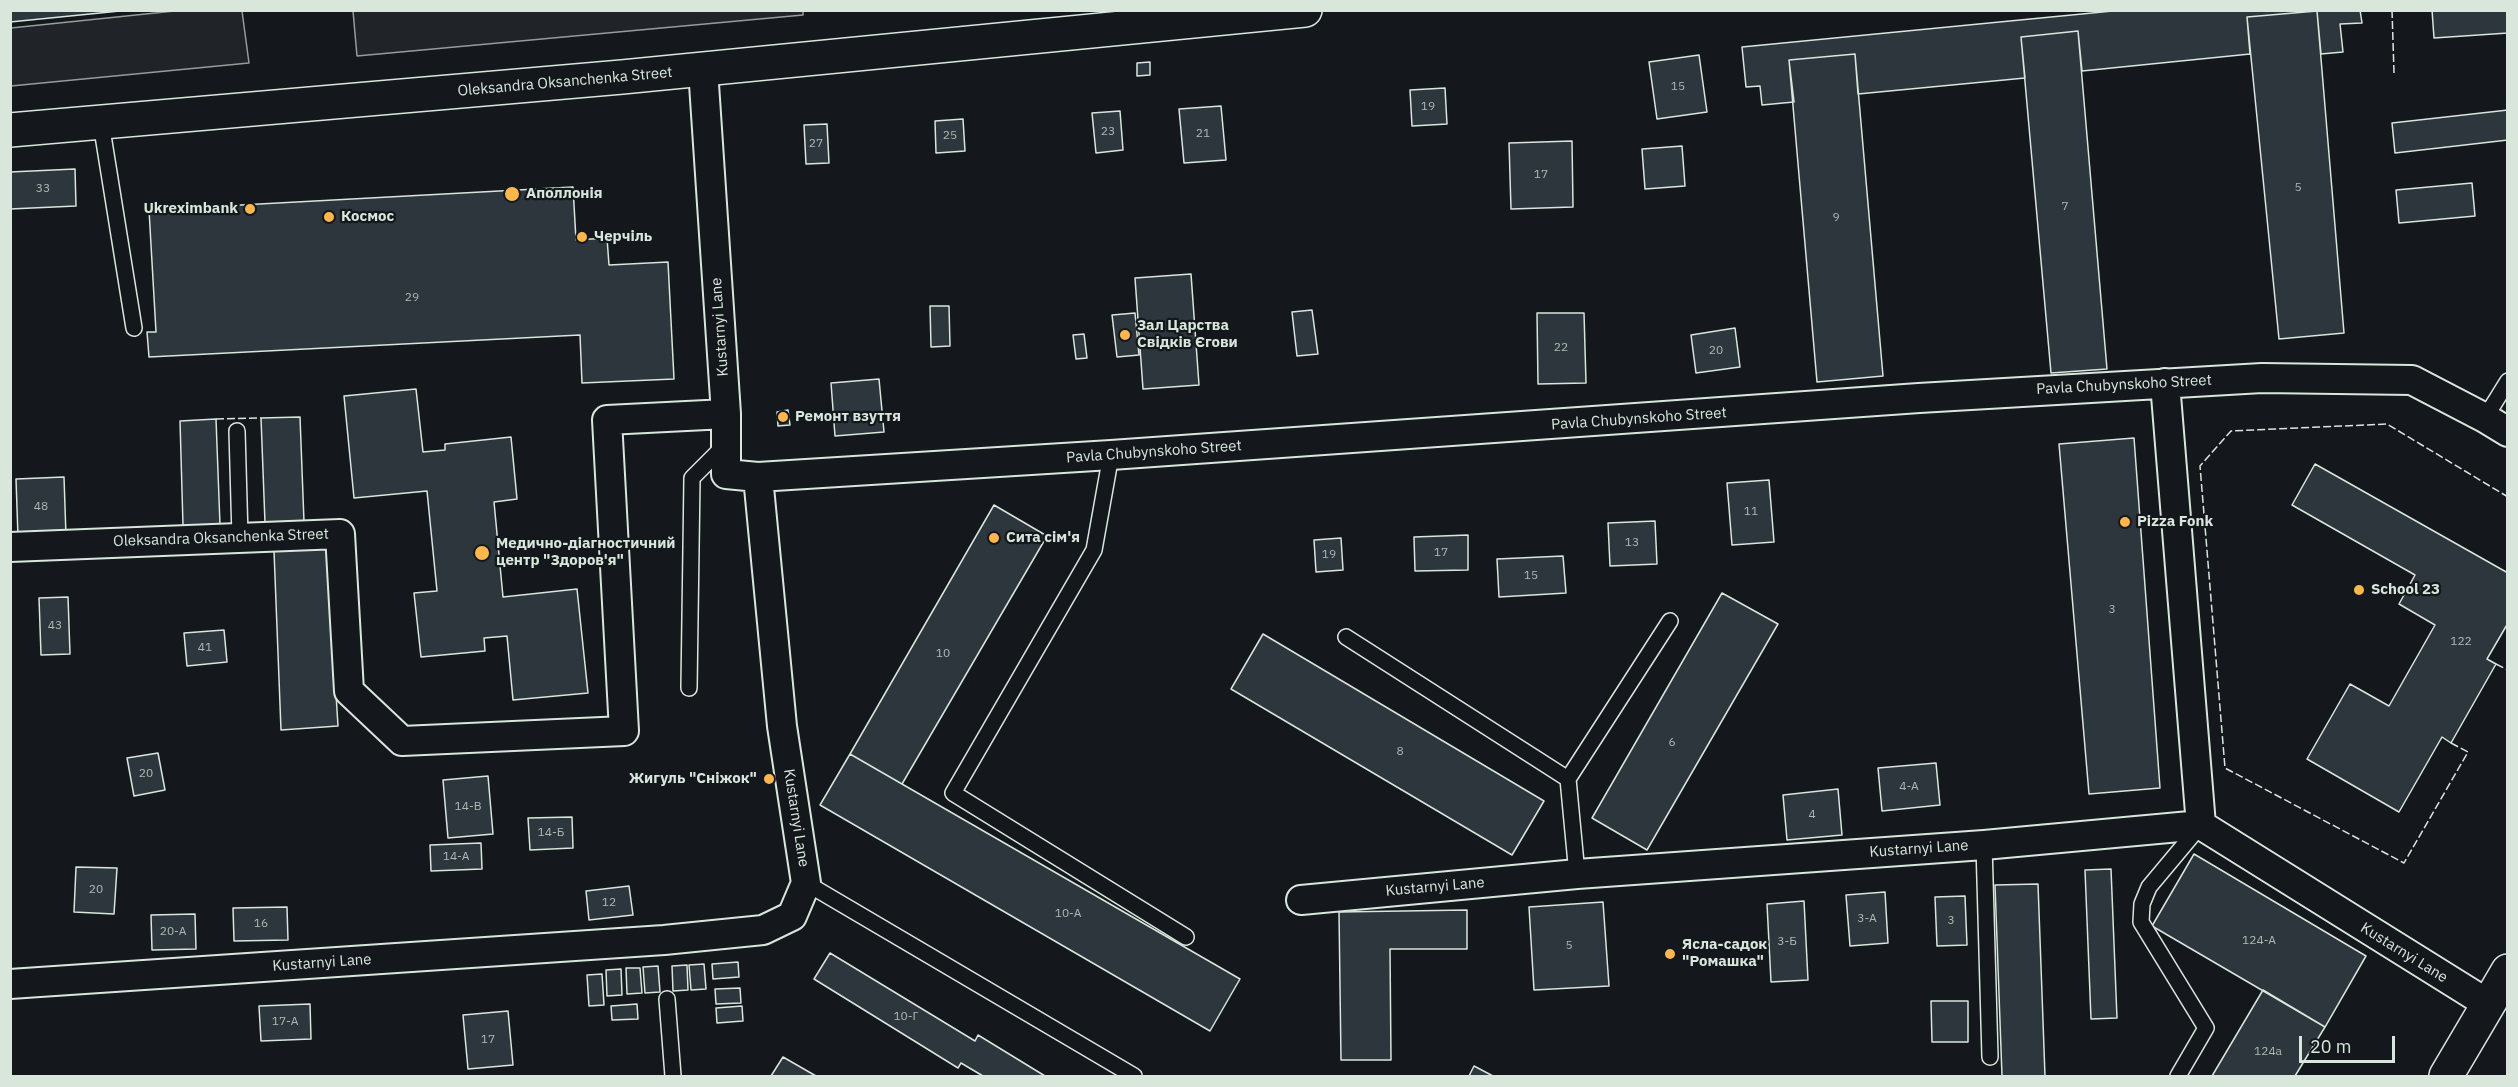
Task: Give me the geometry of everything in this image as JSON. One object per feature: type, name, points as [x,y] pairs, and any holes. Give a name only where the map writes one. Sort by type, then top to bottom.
[{"type":"main road","name":"Oleksandra Oksanchenka Street","points":[[10,130],[703,69],[1118,20],[1305,10]]},
{"type":"main road","points":[[2446,1077],[2508,971]]},
{"type":"street","name":"Kustarnyi Lane","points":[[10,984],[664,940],[763,930],[792,916],[806,883],[782,726],[758,477],[726,474],[726,414],[703,69]]},
{"type":"street","name":"Pavla Chubynskoho Street","points":[[758,477],[1111,455],[1919,398],[2262,378],[2412,380],[2496,425]]},
{"type":"street","points":[[2164,382],[2201,825]]},
{"type":"street","name":"Oleksandra Oksanchenka Street","points":[[10,547],[340,534],[349,691],[402,741],[624,731],[607,420],[726,414]]},
{"type":"street","name":"Kustarnyi Lane","points":[[1301,900],[1577,874],[1984,844],[2201,825],[2488,1004]]},
{"type":"lane","points":[[100,123],[134,328]]},
{"type":"lane","points":[[2496,425],[2508,381]]},
{"type":"lane","points":[[237,431],[240,537]]},
{"type":"lane","points":[[689,688],[692,478],[726,444]]},
{"type":"lane","points":[[1111,455],[1094,550],[953,793],[1186,937]]},
{"type":"lane","points":[[1577,874],[1568,779],[1670,621]]},
{"type":"lane","points":[[1346,637],[1568,779]]},
{"type":"lane","points":[[2178,1077],[2206,1028],[2140,922],[2142,904],[2149,887],[2201,825]]},
{"type":"lane","points":[[1984,844],[1990,1057]]},
{"type":"lane","points":[[806,883],[1134,1077]]},
{"type":"lane","points":[[668,999],[673,1077]]},
{"type":"shaded area","points":[[184,10],[242,11],[249,63],[11,86],[11,28]]},
{"type":"shaded area","points":[[353,11],[803,11],[803,15],[357,56]]},
{"type":"building","points":[[10,10],[130,10],[10,22]]},
{"type":"building","points":[[2123,10],[2360,10],[2362,23],[2340,24],[2343,52],[2321,54],[2317,11],[2247,17],[2250,54],[2082,71],[2078,31],[2021,37],[2025,78],[1858,94],[1855,54],[1789,60],[1794,102],[1762,105],[1760,86],[1746,87],[1742,47]]},
{"type":"building","points":[[2432,10],[2508,10],[2508,33],[2434,38]]},
{"type":"building","points":[[2317,11],[2344,333],[2279,339],[2247,17]]},
{"type":"building","points":[[2078,31],[2107,369],[2051,373],[2021,37]]},
{"type":"building","points":[[1855,54],[1883,376],[1817,382],[1789,60]]},
{"type":"building","points":[[1699,55],[1707,112],[1657,119],[1649,62]]},
{"type":"building","points":[[1150,62],[1150,75],[1137,76],[1137,63]]},
{"type":"building","points":[[1445,88],[1447,124],[1412,126],[1410,90]]},
{"type":"building","points":[[1221,106],[1226,160],[1184,163],[1179,109]]},
{"type":"building","points":[[2508,110],[2508,140],[2395,153],[2392,123]]},
{"type":"building","points":[[1120,111],[1123,150],[1096,153],[1092,113]]},
{"type":"building","points":[[963,119],[965,151],[936,153],[935,121]]},
{"type":"building","points":[[827,124],[829,163],[806,164],[804,125]]},
{"type":"building","points":[[1572,141],[1573,207],[1511,209],[1509,143]]},
{"type":"building","points":[[1682,146],[1685,186],[1645,189],[1642,149]]},
{"type":"building","points":[[75,169],[76,206],[10,209],[10,172]]},
{"type":"building","points":[[2472,183],[2475,216],[2399,223],[2396,190]]},
{"type":"building","points":[[573,187],[576,240],[607,238],[609,265],[668,262],[674,379],[582,383],[580,335],[149,357],[147,332],[156,332],[149,210]]},
{"type":"building","points":[[1191,274],[1199,385],[1143,389],[1135,278]]},
{"type":"building","points":[[930,306],[949,306],[950,346],[931,347]]},
{"type":"building","points":[[1312,310],[1318,354],[1297,356],[1292,312]]},
{"type":"building","name":"Зал Царства Cвідків Єгови","points":[[1135,313],[1139,355],[1117,357],[1112,315]]},
{"type":"building","points":[[1537,313],[1584,313],[1586,383],[1538,384]]},
{"type":"building","points":[[1735,328],[1740,367],[1696,373],[1691,335]]},
{"type":"building","points":[[1084,334],[1087,358],[1076,359],[1073,335]]},
{"type":"building","points":[[879,379],[884,432],[835,436],[831,383]]},
{"type":"building","points":[[416,389],[423,452],[445,450],[445,444],[511,437],[517,499],[494,502],[503,597],[577,589],[588,693],[513,700],[507,636],[484,638],[485,651],[421,657],[414,593],[437,591],[427,491],[354,498],[344,396]]},
{"type":"building","name":"Ремонт взуття","points":[[788,410],[790,425],[778,426],[777,412]]},
{"type":"building","points":[[300,417],[304,522],[265,523],[261,418]]},
{"type":"building","points":[[216,419],[220,525],[183,526],[180,421]]},
{"type":"building","points":[[2134,438],[2160,788],[2089,794],[2059,444]]},
{"type":"building","points":[[2315,464],[2508,573],[2508,623],[2487,659],[2496,664],[2451,743],[2442,737],[2399,812],[2307,759],[2350,684],[2389,706],[2435,625],[2399,604],[2415,575],[2292,505]]},
{"type":"building","points":[[64,477],[66,536],[18,537],[16,479]]},
{"type":"building","points":[[1769,480],[1774,542],[1732,545],[1727,483]]},
{"type":"building","points":[[994,505],[1047,536],[902,784],[850,754]]},
{"type":"building","points":[[1655,521],[1657,564],[1610,566],[1608,523]]},
{"type":"building","points":[[1468,535],[1468,570],[1415,571],[1414,537]]},
{"type":"building","points":[[1341,538],[1343,570],[1316,572],[1314,540]]},
{"type":"building","points":[[327,548],[338,726],[281,730],[274,551]]},
{"type":"building","points":[[1563,556],[1566,593],[1499,597],[1497,559]]},
{"type":"building","points":[[1722,593],[1778,624],[1647,850],[1592,818]]},
{"type":"building","points":[[68,597],[70,654],[41,655],[39,598]]},
{"type":"building","points":[[224,630],[227,662],[187,666],[184,633]]},
{"type":"building","points":[[1263,634],[1544,801],[1512,855],[1231,689]]},
{"type":"building","points":[[158,753],[165,790],[134,796],[127,758]]},
{"type":"building","points":[[850,754],[1240,979],[1210,1031],[820,805]]},
{"type":"building","points":[[1936,763],[1940,805],[1882,811],[1878,768]]},
{"type":"building","points":[[488,776],[493,834],[448,838],[443,780]]},
{"type":"building","points":[[1838,789],[1842,835],[1787,840],[1783,795]]},
{"type":"building","points":[[572,817],[573,848],[530,850],[528,818]]},
{"type":"building","points":[[481,843],[482,869],[431,871],[430,845]]},
{"type":"building","points":[[2194,854],[2366,956],[2325,1027],[2152,926]]},
{"type":"building","points":[[76,867],[117,868],[114,914],[74,912]]},
{"type":"building","points":[[2111,869],[2117,1018],[2091,1019],[2085,870]]},
{"type":"building","points":[[2038,884],[2045,1076],[2002,1076],[1995,885]]},
{"type":"building","points":[[629,886],[633,915],[589,920],[586,891]]},
{"type":"building","points":[[1885,892],[1888,943],[1850,946],[1846,895]]},
{"type":"building","points":[[1965,896],[1967,945],[1937,946],[1935,897]]},
{"type":"building","points":[[1804,901],[1808,980],[1771,982],[1767,904]]},
{"type":"building","points":[[1603,902],[1609,986],[1534,990],[1529,907]]},
{"type":"building","points":[[287,907],[288,940],[234,941],[233,908]]},
{"type":"building","points":[[1467,910],[1467,949],[1390,949],[1391,1060],[1341,1060],[1339,912]]},
{"type":"building","points":[[195,914],[196,949],[152,950],[151,915]]},
{"type":"building","points":[[830,953],[975,1041],[978,1035],[1045,1076],[983,1076],[961,1063],[958,1068],[814,979]]},
{"type":"building","points":[[738,962],[739,977],[713,979],[712,964]]},
{"type":"building","points":[[704,964],[706,989],[691,990],[689,965]]},
{"type":"building","points":[[687,965],[688,990],[673,991],[672,966]]},
{"type":"building","points":[[658,966],[660,992],[645,993],[643,967]]},
{"type":"building","points":[[626,968],[640,968],[642,993],[627,994]]},
{"type":"building","points":[[621,969],[622,995],[607,996],[606,970]]},
{"type":"building","points":[[602,974],[604,1005],[589,1006],[587,975]]},
{"type":"building","points":[[740,988],[741,1003],[716,1004],[715,989]]},
{"type":"building","points":[[2263,990],[2325,1027],[2295,1076],[2212,1076]]},
{"type":"building","points":[[1931,1001],[1968,1001],[1968,1042],[1932,1042]]},
{"type":"building","points":[[310,1004],[311,1039],[261,1041],[259,1006]]},
{"type":"building","points":[[637,1004],[638,1019],[612,1020],[611,1006]]},
{"type":"building","points":[[742,1006],[743,1021],[717,1023],[716,1008]]},
{"type":"building","points":[[508,1011],[513,1065],[468,1069],[463,1015]]},
{"type":"building","points":[[783,1057],[816,1076],[771,1076]]},
{"type":"building","points":[[1474,1066],[1493,1076],[1469,1076]]},
{"type":"fence","points":[[2392,10],[2394,73]]},
{"type":"fence","points":[[216,419],[261,418]]},
{"type":"fence","points":[[2451,743],[2468,752],[2404,863],[2225,768],[2200,466],[2231,431],[2387,424],[2508,497]]},
{"type":"fence","points":[[2496,664],[2508,670]]},
{"type":"place","name":"Аполлонія","points":[[512,194]]},
{"type":"place","name":"Ukreximbank","points":[[250,209]]},
{"type":"place","name":"Космос","points":[[329,217]]},
{"type":"place","name":"Черчіль","points":[[582,237]]},
{"type":"place","name":"Зал Царства Cвідків Єгови","points":[[1125,335]]},
{"type":"place","name":"Ремонт взуття","points":[[783,417]]},
{"type":"place","name":"Pizza Fonk","points":[[2125,522]]},
{"type":"place","name":"Сита сім'я","points":[[994,538]]},
{"type":"place","name":"Медично-діагностичний центр \"Здоров'я\"","points":[[482,553]]},
{"type":"place","name":"School 23","points":[[2359,590]]},
{"type":"place","name":"Жигуль \"Сніжок\"","points":[[769,779]]},
{"type":"place","name":"Ясла-садок \"Ромашка\"","points":[[1670,954]]}]
